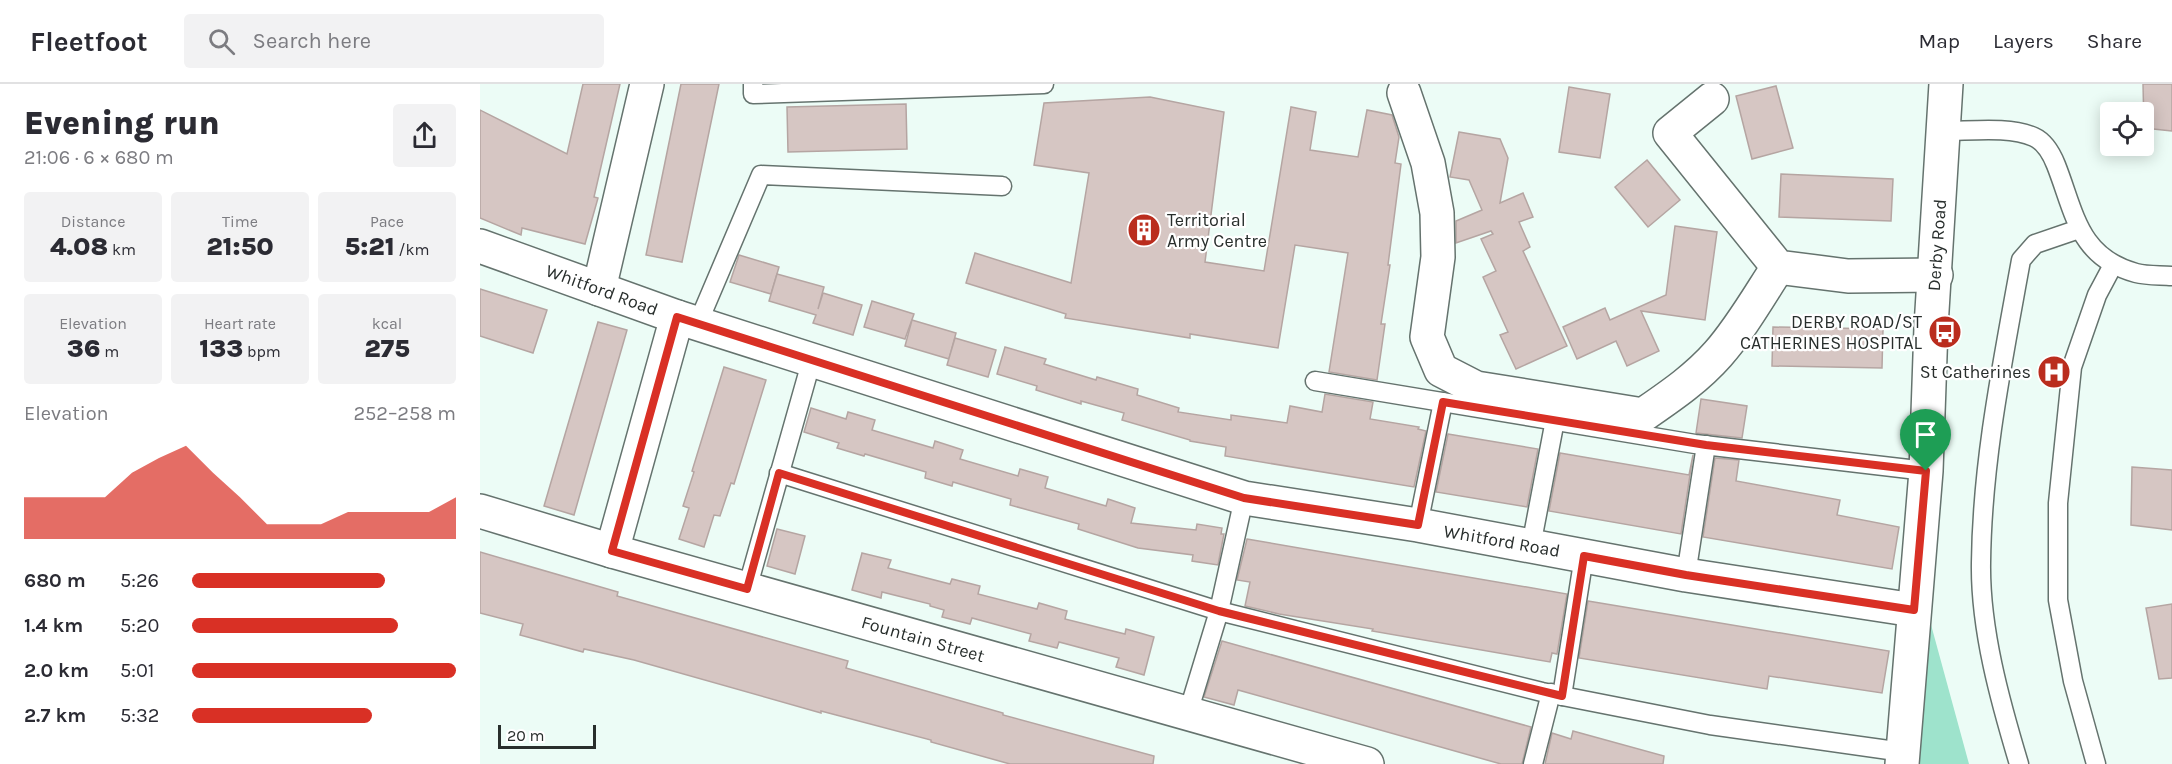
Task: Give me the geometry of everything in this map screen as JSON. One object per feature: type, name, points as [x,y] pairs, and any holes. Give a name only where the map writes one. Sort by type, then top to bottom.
[{"type":"street","points":[[599,289],[647,84]]},
{"type":"street","name":"Derby Road","points":[[1902,758],[1926,471],[1946,84]]},
{"type":"street","points":[[1404,93],[1428,163],[1437,213],[1438,257],[1427,338],[1441,370],[1476,388],[1642,415],[1686,385],[1718,354],[1778,267]]},
{"type":"street","points":[[1712,99],[1670,133],[1778,267],[1848,276],[1936,275]]},
{"type":"street","name":"Whitford Road","points":[[480,246],[687,320],[1244,498],[1418,525],[1686,575],[1914,610]]},
{"type":"street","points":[[612,551],[687,320]]},
{"type":"street","name":"Fountain Street","points":[[480,511],[612,551],[1367,764]]},
{"type":"lane","points":[[753,84],[753,94],[1044,84]]},
{"type":"lane","points":[[1944,131],[2013,131],[2036,138],[2051,153],[2079,229],[2094,250],[2113,265],[2138,274],[2172,276]]},
{"type":"lane","points":[[687,320],[762,175],[1002,186]]},
{"type":"lane","points":[[2019,764],[1999,698],[1986,625],[1981,564],[1984,503],[1998,390],[2021,260],[2036,244],[2079,229]]},
{"type":"lane","points":[[2096,764],[2073,681],[2058,600],[2058,503],[2072,367],[2097,295],[2113,265]]},
{"type":"lane","points":[[747,589],[812,359]]},
{"type":"lane","points":[[1315,381],[1706,445],[1926,471]]},
{"type":"lane","points":[[1418,525],[1443,402]]},
{"type":"lane","points":[[1531,546],[1555,420]]},
{"type":"lane","points":[[1686,575],[1706,445]]},
{"type":"lane","points":[[779,473],[1219,611],[1557,694],[1710,725],[1902,758]]},
{"type":"lane","points":[[1188,713],[1219,611],[1244,498]]},
{"type":"lane","points":[[1533,764],[1557,694],[1584,556]]},
{"type":"green space","points":[[1927,610],[1969,764],[1919,764]]},
{"type":"building","points":[[583,84],[620,84],[594,197],[598,198],[585,244],[522,228],[521,235],[480,218],[480,110],[567,154]]},
{"type":"building","points":[[681,84],[719,84],[682,262],[646,255]]},
{"type":"building","points":[[2143,84],[2172,84],[2172,131],[2154,129],[2154,102],[2143,102]]},
{"type":"building","points":[[1776,86],[1793,148],[1752,159],[1736,96]]},
{"type":"building","points":[[1569,87],[1610,94],[1600,158],[1559,152]]},
{"type":"building","points":[[1150,97],[1224,112],[1205,262],[1264,271],[1291,107],[1316,112],[1310,150],[1358,157],[1367,110],[1392,115],[1399,137],[1395,163],[1401,164],[1381,324],[1385,324],[1377,380],[1329,372],[1348,253],[1295,245],[1278,348],[1190,334],[1190,338],[1065,318],[1066,314],[966,283],[975,253],[1071,283],[1089,173],[1034,165],[1044,103]]},
{"type":"building","points":[[906,104],[907,149],[788,152],[787,107]]},
{"type":"building","points":[[1459,132],[1500,139],[1508,158],[1500,203],[1523,193],[1533,217],[1519,222],[1530,247],[1523,251],[1567,346],[1516,369],[1500,335],[1508,332],[1483,277],[1496,271],[1481,239],[1493,234],[1491,231],[1456,243],[1456,221],[1482,210],[1469,180],[1450,177]]},
{"type":"building","points":[[1647,160],[1680,200],[1648,227],[1615,187]]},
{"type":"building","points":[[1781,174],[1893,179],[1891,221],[1779,217]]},
{"type":"building","points":[[1675,226],[1717,232],[1705,320],[1641,311],[1659,351],[1627,366],[1616,341],[1577,359],[1563,327],[1605,308],[1610,320],[1666,295]]},
{"type":"building","points":[[739,255],[779,267],[771,294],[730,282]]},
{"type":"building","points":[[777,274],[824,287],[818,309],[823,293],[862,305],[853,335],[813,323],[816,315],[769,301]]},
{"type":"building","points":[[480,289],[547,310],[533,353],[480,336]]},
{"type":"building","points":[[872,301],[914,314],[905,339],[864,327]]},
{"type":"building","points":[[912,320],[956,333],[949,359],[905,346]]},
{"type":"building","points":[[598,322],[627,330],[574,515],[544,506]]},
{"type":"building","points":[[1773,327],[1883,329],[1882,368],[1772,366]]},
{"type":"building","points":[[955,338],[996,350],[988,377],[947,365]]},
{"type":"building","points":[[1005,347],[1046,359],[1044,364],[1096,380],[1097,377],[1138,389],[1137,395],[1179,408],[1178,412],[1231,420],[1231,415],[1287,423],[1290,406],[1322,412],[1325,394],[1373,402],[1370,419],[1419,427],[1418,429],[1426,431],[1414,487],[1225,456],[1226,447],[1190,441],[1122,420],[1124,413],[1081,401],[1081,404],[1036,390],[1037,386],[997,374]]},
{"type":"building","points":[[724,367],[766,380],[734,484],[731,483],[720,516],[714,515],[704,547],[679,539],[689,508],[683,506],[694,472],[692,471]]},
{"type":"building","points":[[1701,399],[1747,406],[1742,438],[1696,433]]},
{"type":"building","points":[[811,408],[846,419],[848,412],[875,420],[872,430],[933,448],[935,441],[963,450],[960,459],[1018,476],[1020,469],[1048,477],[1045,488],[1106,506],[1108,499],[1135,508],[1131,523],[1196,530],[1197,524],[1222,528],[1221,534],[1224,534],[1218,565],[1192,561],[1193,555],[1138,548],[1078,529],[1079,524],[1010,505],[1011,499],[953,482],[952,486],[925,478],[926,472],[837,448],[839,443],[804,432]]},
{"type":"building","points":[[1448,434],[1538,449],[1527,507],[1436,492]]},
{"type":"building","points":[[1560,453],[1689,475],[1693,455],[1681,534],[1549,511]]},
{"type":"building","points":[[1715,458],[1739,460],[1736,481],[1840,500],[1837,515],[1899,527],[1892,569],[1703,537]]},
{"type":"building","points":[[2132,467],[2172,470],[2172,530],[2131,525]]},
{"type":"building","points":[[777,529],[805,536],[795,574],[767,566]]},
{"type":"building","points":[[1247,539],[1567,594],[1557,654],[1552,653],[1550,662],[1245,606],[1250,582],[1237,580]]},
{"type":"building","points":[[480,552],[618,592],[617,596],[848,661],[846,668],[1003,713],[1003,715],[1154,756],[1153,764],[1010,764],[931,742],[931,740],[821,711],[821,713],[634,660],[584,649],[583,652],[520,635],[523,624],[480,613]]},
{"type":"building","points":[[862,553],[891,560],[888,568],[950,584],[952,579],[980,586],[978,594],[1037,609],[1039,603],[1067,611],[1065,619],[1125,634],[1126,629],[1154,637],[1144,675],[1116,667],[1119,658],[1059,642],[1057,648],[1029,641],[1031,634],[972,618],[970,624],[942,617],[944,610],[930,606],[930,604],[882,592],[881,598],[852,590]]},
{"type":"building","points":[[1588,601],[1889,651],[1882,693],[1769,676],[1767,689],[1579,658]]},
{"type":"building","points":[[2172,604],[2172,678],[2159,679],[2146,608]]},
{"type":"building","points":[[1222,641],[1531,727],[1522,764],[1501,764],[1238,690],[1234,705],[1204,697]]},
{"type":"building","points":[[1573,731],[1664,756],[1663,764],[1545,764],[1552,733],[1571,739]]},
{"type":"place","name":"Territorial Army Centre","points":[[1144,230]]},
{"type":"place","name":"DERBY ROAD/ST CATHERINES HOSPITAL","points":[[1945,332]]},
{"type":"place","name":"St Catherines","points":[[2054,372]]},
{"type":"route","points":[[677,317],[1244,498],[1418,525],[1443,402],[1706,445],[1926,471],[1914,610],[1686,575],[1584,556],[1562,696],[1219,611],[779,473],[747,589],[612,551],[677,317]]}]
